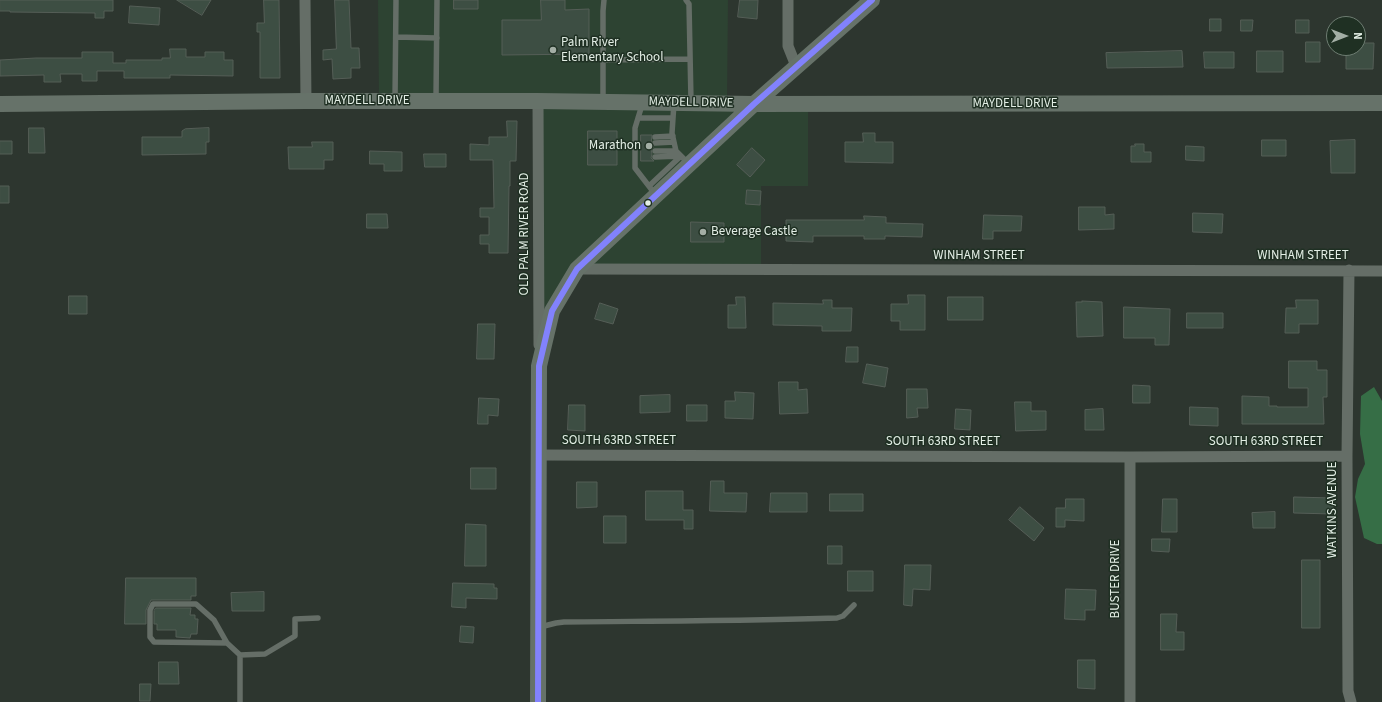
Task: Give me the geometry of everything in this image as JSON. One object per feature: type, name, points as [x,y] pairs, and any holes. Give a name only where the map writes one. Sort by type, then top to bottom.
[{"type":"street","points":[[305,0],[306,102]]},
{"type":"street","points":[[788,0],[788,46],[796,66]]},
{"type":"street","points":[[538,702],[539,366],[552,311],[577,269],[652,191],[685,160],[754,104],[872,0]]},
{"type":"street","name":"OLD PALM RIVER ROAD","points":[[538,102],[539,366]]},
{"type":"street","name":"MAYDELL DRIVE","points":[[0,104],[602,102],[642,103],[673,111],[691,103],[1382,103]]},
{"type":"street","name":"WINHAM STREET","points":[[577,269],[1382,271]]},
{"type":"street","name":"WATKINS AVENUE","points":[[1349,270],[1347,456],[1348,691],[1351,702]]},
{"type":"street","name":"SOUTH 63RD STREET","points":[[538,455],[1130,457],[1347,456]]},
{"type":"street","name":"BUSTER DRIVE","points":[[1130,457],[1130,702]]},
{"type":"lane","points":[[395,102],[396,0]]},
{"type":"lane","points":[[436,102],[437,0]]},
{"type":"lane","points":[[602,102],[602,11],[604,0]]},
{"type":"lane","points":[[686,0],[689,4],[691,103]]},
{"type":"lane","points":[[396,37],[437,38]]},
{"type":"lane","points":[[602,60],[690,59]]},
{"type":"lane","points":[[642,103],[635,128],[638,140],[638,154],[635,168],[652,191]]},
{"type":"lane","points":[[638,118],[673,111],[676,151],[685,160]]},
{"type":"lane","points":[[655,140],[674,139]]},
{"type":"lane","points":[[676,151],[655,154],[685,160]]},
{"type":"lane","points":[[227,643],[154,642],[150,637],[150,610],[153,604],[196,604],[214,620],[227,643],[240,655],[265,654],[295,636],[295,619],[318,618]]},
{"type":"lane","points":[[538,628],[549,624],[564,622],[712,620],[754,621],[837,618],[844,616],[854,605]]},
{"type":"lane","points":[[240,655],[240,702]]},
{"type":"shaded area","name":"Palm River Elementary School","points":[[378,0],[728,0],[727,102],[748,105],[582,262],[544,330],[538,102],[379,100]]},
{"type":"shaded area","points":[[755,105],[808,105],[808,186],[761,186],[761,269],[581,268]]},
{"type":"green space","points":[[1374,387],[1382,401],[1382,544],[1377,544],[1364,538],[1355,497],[1358,479],[1365,464],[1360,434],[1361,396]]},
{"type":"building","points":[[0,0],[113,0],[113,11],[104,11],[104,18],[95,18],[95,13],[10,12],[0,11]]},
{"type":"building","points":[[177,0],[211,0],[202,15]]},
{"type":"building","points":[[264,0],[279,0],[280,78],[260,78],[260,32],[257,32],[257,23],[264,23]]},
{"type":"building","points":[[335,0],[349,0],[351,48],[359,48],[360,68],[351,68],[351,78],[333,79],[332,59],[323,60],[323,50],[336,49]]},
{"type":"building","points":[[454,0],[478,0],[478,9],[454,9]]},
{"type":"building","points":[[541,0],[565,0],[565,10],[589,9],[589,54],[502,55],[502,20],[541,20]]},
{"type":"building","points":[[740,0],[758,0],[757,19],[738,17]]},
{"type":"building","points":[[130,6],[160,8],[159,25],[129,23]]},
{"type":"building","points":[[1210,19],[1221,19],[1221,31],[1210,31]]},
{"type":"building","points":[[1241,20],[1253,20],[1252,31],[1241,31]]},
{"type":"building","points":[[1296,20],[1309,20],[1309,33],[1296,33]]},
{"type":"building","points":[[1306,42],[1320,42],[1320,62],[1306,62]]},
{"type":"building","points":[[1366,43],[1374,43],[1373,69],[1346,69],[1346,56],[1366,56]]},
{"type":"building","points":[[170,49],[186,49],[186,57],[205,57],[205,52],[224,52],[224,60],[233,60],[233,76],[170,75],[170,78],[124,78],[124,71],[97,71],[97,81],[82,81],[82,74],[60,74],[61,82],[44,82],[44,75],[0,76],[0,60],[82,58],[82,52],[113,52],[113,63],[126,63],[126,60],[162,60],[162,58],[170,58]]},
{"type":"building","points":[[1182,51],[1183,67],[1107,68],[1106,53]]},
{"type":"building","points":[[1257,51],[1283,51],[1283,72],[1257,72]]},
{"type":"building","points":[[1204,52],[1234,52],[1234,68],[1205,68]]},
{"type":"building","points":[[507,121],[517,121],[516,161],[510,161],[508,253],[489,253],[489,244],[480,244],[480,235],[489,235],[489,217],[480,217],[480,208],[494,208],[493,160],[470,160],[470,144],[489,145],[489,137],[507,137]]},
{"type":"building","points":[[29,128],[44,128],[45,153],[29,153]]},
{"type":"building","points":[[209,128],[209,142],[206,142],[206,154],[142,155],[142,137],[182,137],[182,131],[185,129]]},
{"type":"building","points":[[588,131],[617,131],[617,165],[588,165]]},
{"type":"building","points":[[863,133],[875,133],[875,142],[893,142],[893,163],[845,162],[845,142],[863,142]]},
{"type":"building","points":[[641,135],[652,135],[651,144],[654,147],[651,149],[651,158],[654,161],[641,161]]},
{"type":"building","points":[[1262,140],[1286,140],[1286,156],[1262,156]]},
{"type":"building","points":[[1355,140],[1355,173],[1331,173],[1330,141]]},
{"type":"building","points":[[0,141],[12,141],[12,154],[0,154]]},
{"type":"building","points":[[312,142],[333,142],[333,160],[324,160],[324,169],[289,169],[288,147],[312,147]]},
{"type":"building","points":[[1135,144],[1144,144],[1144,152],[1151,152],[1151,162],[1131,162],[1131,146],[1135,146]]},
{"type":"building","points":[[1186,146],[1204,147],[1204,161],[1186,160]]},
{"type":"building","points":[[752,148],[765,160],[750,177],[737,165]]},
{"type":"building","points":[[370,151],[402,152],[402,171],[384,171],[384,164],[370,164]]},
{"type":"building","points":[[424,154],[446,154],[446,167],[425,167]]},
{"type":"building","points":[[0,186],[9,186],[9,203],[0,203]]},
{"type":"building","points":[[747,190],[761,191],[760,205],[746,204]]},
{"type":"building","points":[[1079,207],[1105,207],[1105,215],[1114,214],[1114,229],[1079,230]]},
{"type":"building","points":[[1193,213],[1223,214],[1222,233],[1193,232]]},
{"type":"building","points":[[367,214],[387,214],[388,228],[367,228]]},
{"type":"building","points":[[984,215],[1022,216],[1021,231],[993,231],[993,239],[983,239]]},
{"type":"building","points":[[864,216],[886,217],[886,223],[923,224],[922,237],[885,236],[885,239],[864,239],[864,236],[813,236],[813,242],[786,241],[786,220],[864,220]]},
{"type":"building","points":[[691,222],[724,223],[724,242],[691,242]]},
{"type":"building","points":[[908,295],[925,295],[925,330],[900,330],[900,321],[891,321],[891,304],[908,304]]},
{"type":"building","points":[[69,296],[87,296],[87,314],[69,314]]},
{"type":"building","points":[[736,297],[745,297],[746,328],[728,328],[728,305],[736,305]]},
{"type":"building","points":[[948,297],[983,297],[983,320],[948,320]]},
{"type":"building","points":[[823,300],[832,300],[832,308],[852,308],[851,331],[822,331],[822,326],[773,325],[773,303],[823,304]]},
{"type":"building","points":[[1296,300],[1318,300],[1318,324],[1299,324],[1299,333],[1285,333],[1286,308],[1296,308]]},
{"type":"building","points":[[1076,302],[1102,302],[1103,336],[1077,337]]},
{"type":"building","points":[[600,303],[618,309],[613,324],[595,319]]},
{"type":"building","points":[[1124,307],[1170,309],[1169,345],[1155,345],[1155,338],[1124,338]]},
{"type":"building","points":[[1187,313],[1223,313],[1223,328],[1187,328]]},
{"type":"building","points":[[478,324],[495,324],[494,359],[477,359]]},
{"type":"building","points":[[847,347],[858,347],[858,362],[846,362]]},
{"type":"building","points":[[1289,361],[1317,361],[1317,370],[1327,370],[1327,397],[1323,397],[1324,424],[1242,424],[1242,396],[1269,397],[1269,406],[1308,407],[1308,388],[1289,388]]},
{"type":"building","points":[[867,364],[888,368],[885,387],[863,383]]},
{"type":"building","points":[[779,382],[798,382],[798,390],[807,389],[808,413],[780,414]]},
{"type":"building","points":[[1133,385],[1150,386],[1150,403],[1133,403]]},
{"type":"building","points":[[907,389],[927,389],[928,408],[917,408],[918,417],[907,418]]},
{"type":"building","points":[[735,392],[754,393],[753,419],[725,418],[725,401],[735,401]]},
{"type":"building","points":[[670,395],[670,412],[640,413],[640,396]]},
{"type":"building","points":[[479,398],[499,399],[498,416],[488,415],[488,424],[478,424]]},
{"type":"building","points":[[1015,402],[1031,402],[1031,411],[1046,411],[1046,430],[1016,431]]},
{"type":"building","points":[[569,405],[585,405],[585,431],[568,430]]},
{"type":"building","points":[[687,405],[707,405],[707,421],[687,421]]},
{"type":"building","points":[[1190,407],[1218,408],[1218,426],[1190,425]]},
{"type":"building","points":[[956,409],[971,410],[970,430],[955,429]]},
{"type":"building","points":[[1103,409],[1104,430],[1085,430],[1085,410]]},
{"type":"building","points":[[471,468],[496,468],[496,489],[471,489]]},
{"type":"building","points":[[711,481],[724,481],[724,493],[747,493],[746,512],[710,511]]},
{"type":"building","points":[[577,482],[597,482],[597,507],[577,508]]},
{"type":"building","points":[[646,491],[683,491],[683,510],[693,510],[693,529],[684,529],[684,520],[646,520]]},
{"type":"building","points":[[771,493],[807,493],[807,512],[770,512]]},
{"type":"building","points":[[830,494],[863,494],[863,511],[830,511]]},
{"type":"building","points":[[1294,497],[1333,498],[1333,514],[1294,513]]},
{"type":"building","points":[[1066,499],[1084,499],[1084,521],[1065,520],[1065,527],[1056,527],[1056,508],[1065,508]]},
{"type":"building","points":[[1163,499],[1177,499],[1177,532],[1162,532]]},
{"type":"building","points":[[1020,507],[1044,528],[1034,541],[1009,520]]},
{"type":"building","points":[[1275,512],[1275,528],[1253,528],[1252,513]]},
{"type":"building","points":[[604,516],[626,516],[626,543],[604,543]]},
{"type":"building","points":[[466,524],[486,525],[486,566],[465,566]]},
{"type":"building","points":[[1152,539],[1170,539],[1169,552],[1152,551]]},
{"type":"building","points":[[828,546],[842,546],[842,564],[828,564]]},
{"type":"building","points":[[1302,560],[1320,560],[1320,628],[1302,628]]},
{"type":"building","points":[[905,565],[931,565],[930,590],[913,589],[912,606],[904,605]]},
{"type":"building","points":[[848,571],[873,571],[873,591],[848,591]]},
{"type":"building","points":[[126,578],[196,578],[196,596],[191,596],[191,600],[151,600],[146,610],[146,624],[125,624]]},
{"type":"building","points":[[453,583],[494,584],[494,588],[497,588],[497,599],[466,598],[466,608],[452,607]]},
{"type":"building","points":[[1066,589],[1096,590],[1095,610],[1085,610],[1085,620],[1065,619]]},
{"type":"building","points":[[264,592],[264,611],[232,611],[231,593]]},
{"type":"building","points":[[156,608],[191,608],[190,615],[195,615],[195,619],[198,619],[197,634],[191,634],[190,638],[176,637],[176,630],[157,630],[157,624],[154,624],[154,611]]},
{"type":"building","points":[[1161,614],[1177,614],[1176,632],[1184,632],[1184,650],[1161,650]]},
{"type":"building","points":[[461,626],[474,627],[473,643],[460,642]]},
{"type":"building","points":[[1078,660],[1095,660],[1095,689],[1078,688]]},
{"type":"building","points":[[159,662],[178,662],[179,684],[159,684]]},
{"type":"building","points":[[140,684],[151,684],[150,701],[140,701]]},
{"type":"transit line","points":[[538,702],[539,366],[552,311],[577,269],[754,104],[872,0]]},
{"type":"place","name":"Palm River Elementary School","points":[[553,50]]},
{"type":"place","name":"Marathon","points":[[649,146]]},
{"type":"place","name":"Beverage Castle","points":[[703,232]]}]
